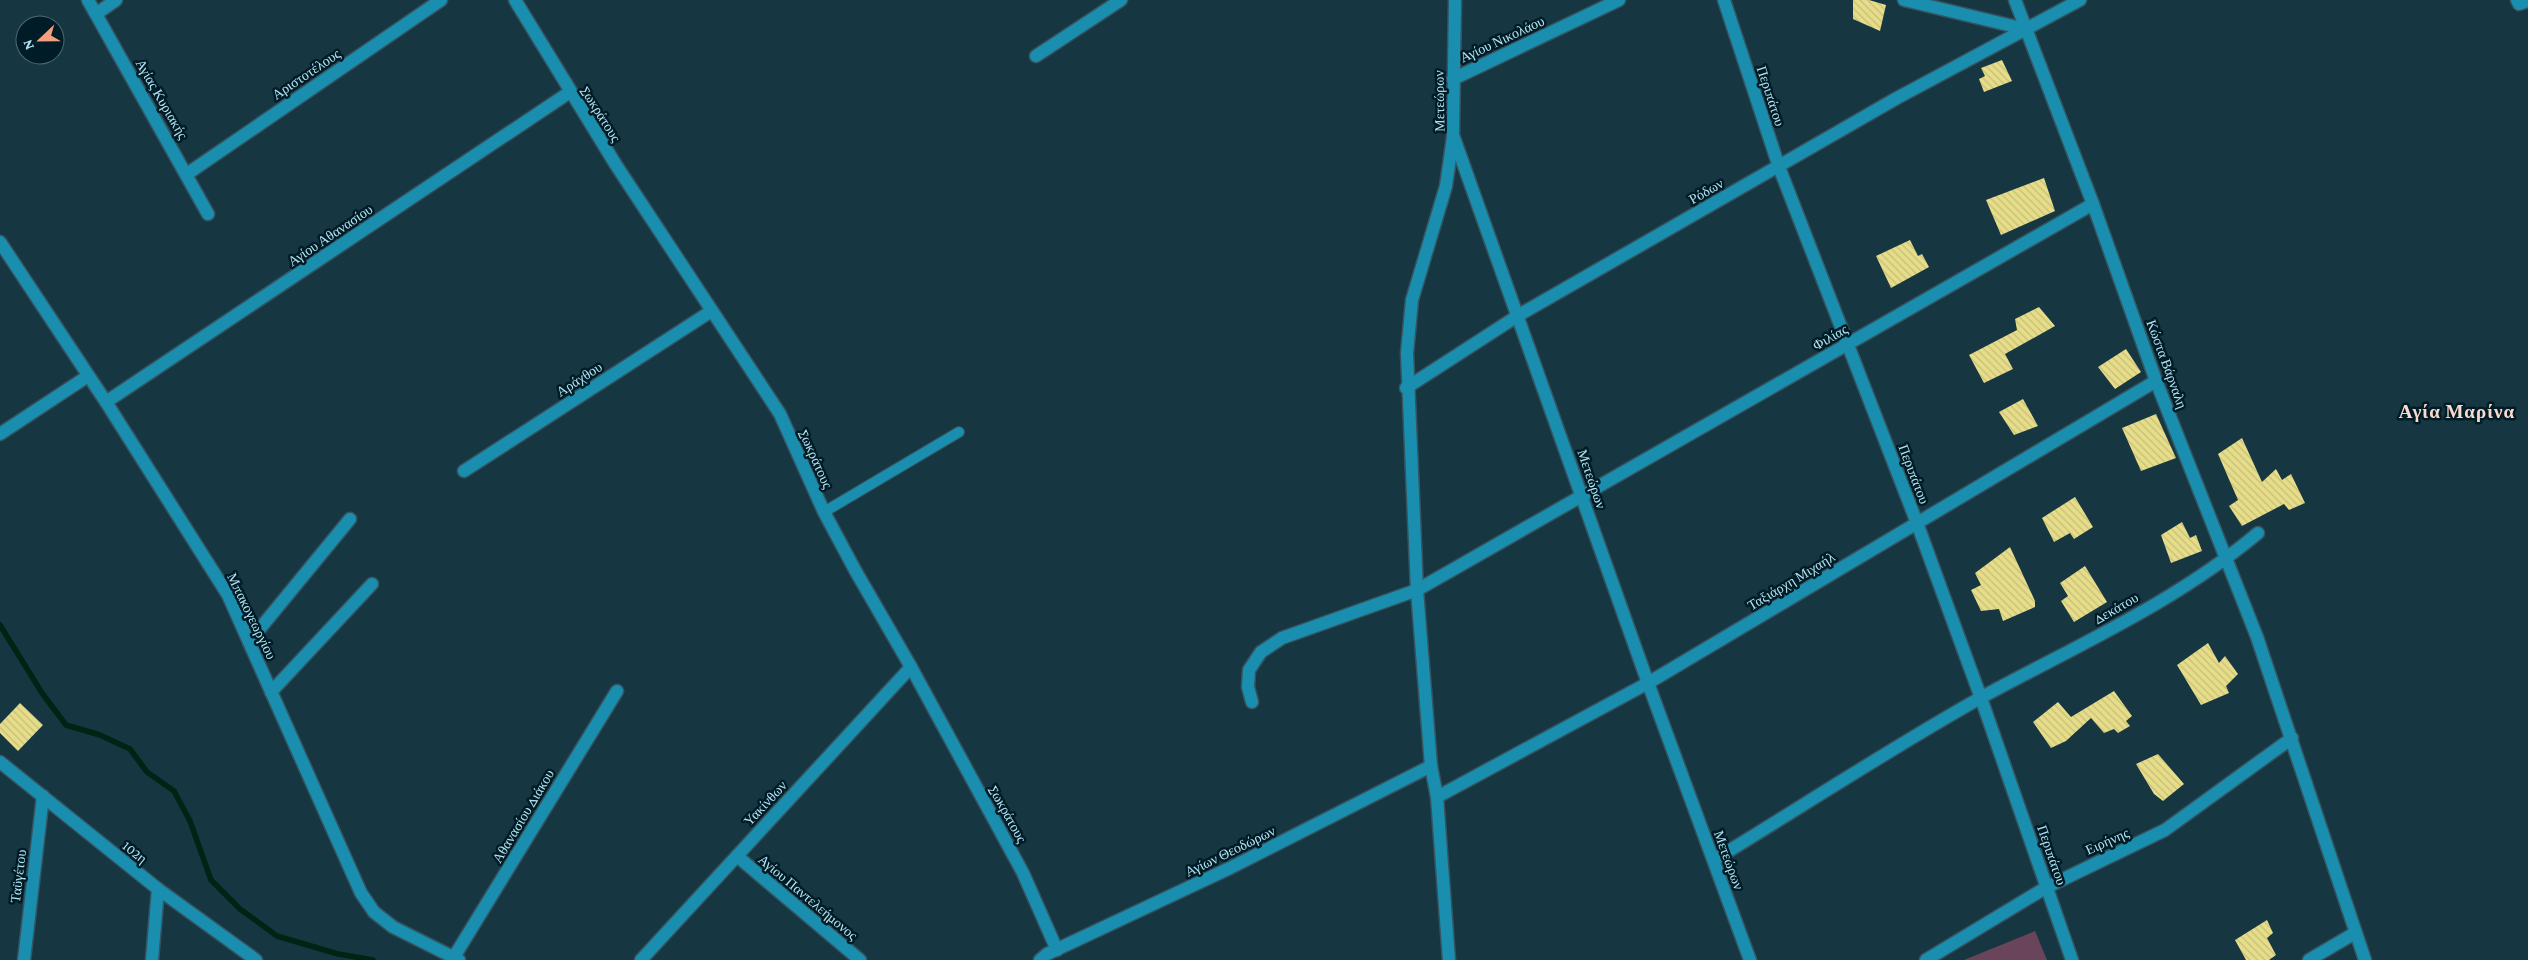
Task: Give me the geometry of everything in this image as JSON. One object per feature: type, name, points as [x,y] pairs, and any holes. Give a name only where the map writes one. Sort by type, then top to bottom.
[{"type":"street","name":"Αγίας Κυριακής","points":[[88,0],[208,214]]},
{"type":"street","points":[[96,14],[116,0]]},
{"type":"street","name":"Αριστοτέλους","points":[[187,174],[441,0]]},
{"type":"street","name":"Σωκράτους","points":[[515,0],[570,92],[710,312],[780,414],[824,512],[1023,873],[1057,950]]},
{"type":"street","points":[[1036,56],[1120,0]]},
{"type":"street","name":"Μετεώρων","points":[[1456,0],[1457,18],[1453,79],[1454,135],[1648,683],[1750,960]]},
{"type":"street","name":"Αγίου Νικολάου","points":[[1453,79],[1619,0]]},
{"type":"street","name":"Περιπάτου","points":[[1724,0],[1779,166],[1917,523],[1982,698],[2072,960]]},
{"type":"street","points":[[1904,0],[2025,29]]},
{"type":"street","name":"Κώστα Βάρναλη","points":[[2015,0],[2092,204],[2156,382],[2226,560],[2292,738],[2365,960]]},
{"type":"street","name":"Ρόδων","points":[[1406,388],[1519,316],[1897,98],[2080,0]]},
{"type":"street","name":"Αγίου Αθανασίου","points":[[106,402],[570,92]]},
{"type":"street","points":[[1448,960],[1437,796],[1431,766],[1417,590],[1406,388],[1406,353],[1412,300],[1446,186],[1454,135]]},
{"type":"street","name":"Φιλίας","points":[[1252,702],[1248,687],[1249,670],[1261,652],[1282,638],[1417,590],[2092,204]]},
{"type":"street","name":"Μπακογεωργίου","points":[[0,242],[106,402],[228,594],[361,892],[374,912],[393,927],[457,958]]},
{"type":"street","name":"Αράχθου","points":[[464,471],[710,312]]},
{"type":"street","points":[[0,434],[88,376]]},
{"type":"street","name":"Ταξιάρχη Μιχαήλ","points":[[1437,796],[1648,683],[2156,382]]},
{"type":"street","points":[[249,642],[350,519]]},
{"type":"street","name":"Δεκάτου","points":[[1714,860],[1982,698],[2102,634],[2226,560],[2258,533]]},
{"type":"street","points":[[271,692],[372,584]]},
{"type":"street","name":"Υακίνθων","points":[[641,960],[911,667]]},
{"type":"street","name":"Αθανασίου Διάκου","points":[[457,958],[617,691]]},
{"type":"street","name":"Ειρήνης","points":[[1926,960],[2046,886],[2165,830],[2292,738]]},
{"type":"street","name":"102η","points":[[0,762],[158,889],[256,960]]},
{"type":"street","name":"Αγίων Θεοδώρων","points":[[1040,960],[1057,950],[1230,868],[1431,766]]},
{"type":"street","name":"Ταϋγέτου","points":[[24,960],[43,796]]},
{"type":"street","name":"Αγίου Παντελεήμονος","points":[[737,856],[860,960]]},
{"type":"street","points":[[152,960],[158,889]]},
{"type":"street","points":[[2309,960],[2355,933]]},
{"type":"lane","points":[[824,512],[959,432]]},
{"type":"shaded area","points":[[2035,931],[2047,960],[1964,960]]},
{"type":"building","points":[[1853,0],[1869,0],[1886,5],[1880,31],[1853,19]]},
{"type":"building","points":[[2002,60],[2012,81],[1984,92],[1979,79],[1985,76],[1981,68]]},
{"type":"building","points":[[2044,178],[2055,211],[2001,235],[1986,200]]},
{"type":"building","points":[[1910,240],[1918,256],[1922,254],[1929,267],[1891,288],[1876,256]]},
{"type":"building","points":[[2039,307],[2055,326],[2005,354],[2013,369],[1984,383],[1969,355],[2017,330],[2015,319]]},
{"type":"building","points":[[2126,349],[2141,372],[2115,389],[2098,367]]},
{"type":"building","points":[[2023,399],[2038,426],[2014,435],[1999,412]]},
{"type":"building","points":[[2156,414],[2176,458],[2141,471],[2122,428]]},
{"type":"building","points":[[2242,438],[2262,482],[2276,469],[2282,480],[2291,474],[2305,503],[2289,510],[2284,504],[2242,526],[2229,506],[2238,500],[2218,454]]},
{"type":"building","points":[[2075,497],[2093,527],[2074,539],[2070,533],[2054,542],[2042,518]]},
{"type":"building","points":[[2182,522],[2190,538],[2196,535],[2202,551],[2171,563],[2161,535]]},
{"type":"building","points":[[2010,547],[2035,601],[2035,607],[2003,621],[1999,609],[1981,611],[1971,590],[1981,585],[1975,573]]},
{"type":"building","points":[[2085,566],[2107,602],[2074,622],[2061,601],[2068,596],[2060,583]]},
{"type":"building","points":[[2208,643],[2219,663],[2225,656],[2238,674],[2226,686],[2229,693],[2201,705],[2177,665]]},
{"type":"building","points":[[2114,691],[2132,716],[2126,721],[2130,726],[2118,733],[2114,729],[2104,733],[2091,718],[2066,741],[2051,748],[2033,722],[2058,702],[2071,717]]},
{"type":"building","points":[[20,703],[43,725],[18,751],[0,733],[0,724]]},
{"type":"building","points":[[2158,754],[2184,784],[2163,801],[2154,794],[2136,764]]},
{"type":"building","points":[[2267,920],[2273,933],[2267,938],[2276,955],[2269,960],[2246,960],[2235,940]]},
{"type":"waterway","points":[[0,625],[42,693],[66,725],[100,735],[130,749],[147,772],[174,791],[190,821],[211,880],[240,909],[277,936],[338,954],[373,960]]},
{"type":"district","name":"Αγία Μαρίνα","points":[[2457,411]]}]
